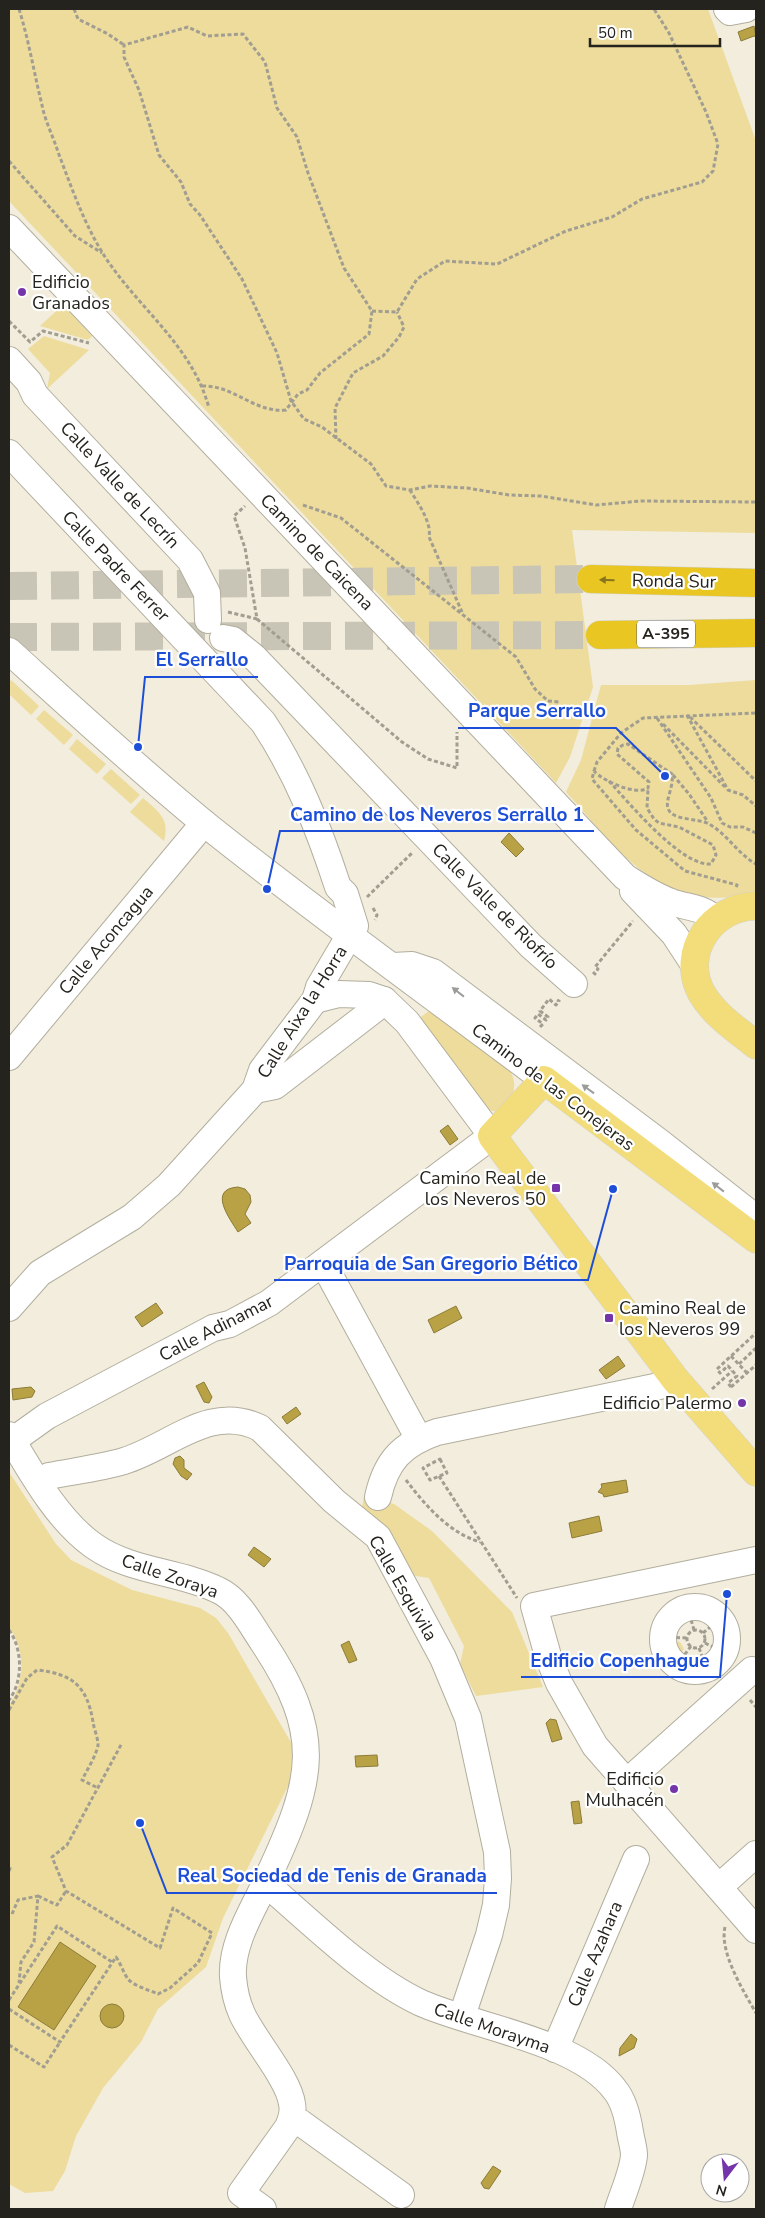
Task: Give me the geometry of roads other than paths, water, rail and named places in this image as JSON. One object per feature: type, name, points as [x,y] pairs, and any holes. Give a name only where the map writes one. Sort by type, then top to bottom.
[{"type":"highway","name":"Ronda Sur","points":[[591,580],[756,583]]},
{"type":"highway","name":"A-395","points":[[600,635],[756,633]]},
{"type":"main road","points":[[746,899],[736,909],[716,920],[706,930],[697,954],[700,990],[708,1002],[732,1025],[756,1044]]},
{"type":"main road","name":"Calle Adinamar","points":[[492,1136],[544,1080]]},
{"type":"main road","name":"Camino de las Conejeras","points":[[544,1080],[756,1239]]},
{"type":"main road","points":[[492,1136],[675,1379],[756,1472]]},
{"type":"street","name":"Camino de Caicena","points":[[9,228],[625,877],[649,892],[661,918],[707,911],[716,920]]},
{"type":"street","name":"Calle Valle de Lecrín","points":[[9,360],[29,382],[35,394],[190,560],[207,593],[217,623]]},
{"type":"street","name":"Calle Padre Ferrer","points":[[9,454],[195,648],[263,722],[282,749],[311,811],[338,887],[345,894],[352,913],[358,941]]},
{"type":"street","points":[[195,648],[217,623]]},
{"type":"street","name":"Calle Valle de Riofrío","points":[[217,623],[232,640],[254,657],[530,946],[563,989]]},
{"type":"street","name":"Camino de las Conejeras","points":[[9,651],[128,758],[204,822],[323,916],[544,1080]]},
{"type":"street","name":"Calle Aconcagua","points":[[9,1058],[204,822]]},
{"type":"street","points":[[323,916],[330,907],[338,887]]},
{"type":"street","points":[[661,918],[697,954]]},
{"type":"street","name":"Calle Aixa la Horra","points":[[9,1308],[40,1274],[132,1217],[169,1185],[255,1090],[262,1070],[321,998],[358,941]]},
{"type":"street","points":[[390,966],[412,965],[433,972],[662,1144],[756,1218]]},
{"type":"street","points":[[321,998],[339,994],[370,995],[384,1000],[407,1022],[492,1136]]},
{"type":"street","name":"Calle Aixa la Horra","points":[[255,1090],[275,1086],[384,1000]]},
{"type":"street","name":"Calle Adinamar","points":[[10,1438],[46,1416],[214,1328],[230,1324],[269,1303],[492,1136]]},
{"type":"street","points":[[328,1272],[414,1430]]},
{"type":"street","points":[[378,1497],[383,1476],[393,1460],[404,1447],[419,1438],[436,1432],[669,1384],[675,1379]]},
{"type":"street","name":"Calle Esquivila","points":[[39,1482],[49,1476],[125,1461],[203,1425],[231,1419],[247,1422],[260,1428],[334,1501],[378,1537],[443,1658],[468,1718],[497,1852],[496,1905],[489,1935],[462,2016]]},
{"type":"street","name":"Calle Zoraya","points":[[10,1438],[73,1529],[94,1546],[128,1562],[219,1590],[232,1599],[276,1661],[296,1701],[304,1732],[307,1754],[306,1774],[299,1804],[267,1885],[248,1918],[235,1954],[233,1976],[241,2014],[264,2054],[285,2083],[292,2104],[292,2119]]},
{"type":"street","points":[[756,1560],[526,1602],[556,1674],[595,1746],[756,1930]]},
{"type":"street","points":[[637,1773],[730,1669],[728,1635],[712,1626],[705,1608],[690,1619],[677,1612],[670,1619],[665,1627],[675,1638],[664,1648],[669,1658],[684,1656],[686,1670],[730,1669]]},
{"type":"street","points":[[719,1887],[756,1854]]},
{"type":"street","name":"Calle Azahara","points":[[555,2049],[636,1859]]},
{"type":"street","name":"Calle Morayma","points":[[267,1885],[326,1936],[392,1988],[422,2003],[555,2049],[586,2064],[605,2078],[617,2092],[627,2118],[634,2155],[618,2209]]},
{"type":"street","points":[[264,2209],[241,2193],[292,2119],[301,2122],[401,2195]]},
{"type":"tunnel","points":[[9,586],[591,579]]},
{"type":"tunnel","points":[[9,637],[600,635]]},
{"type":"place","name":"Edificio Granados","points":[[22,292]]},
{"type":"place","name":"El Serrallo","points":[[138,747]]},
{"type":"place","name":"Parque Serrallo","points":[[665,776]]},
{"type":"place","name":"Camino de los Neveros Serrallo 1","points":[[267,889]]},
{"type":"place","name":"Camino Real de los Neveros 50","points":[[556,1188]]},
{"type":"place","name":"Parroquia de San Gregorio Bético","points":[[613,1189]]},
{"type":"place","name":"Camino Real de los Neveros 99","points":[[609,1318]]},
{"type":"place","name":"Edificio Palermo","points":[[742,1403]]},
{"type":"place","name":"Edificio Copenhague","points":[[727,1594]]},
{"type":"place","name":"Edificio Mulhacén","points":[[674,1789]]},
{"type":"place","name":"Real Sociedad de Tenis de Granada","points":[[140,1823]]}]
